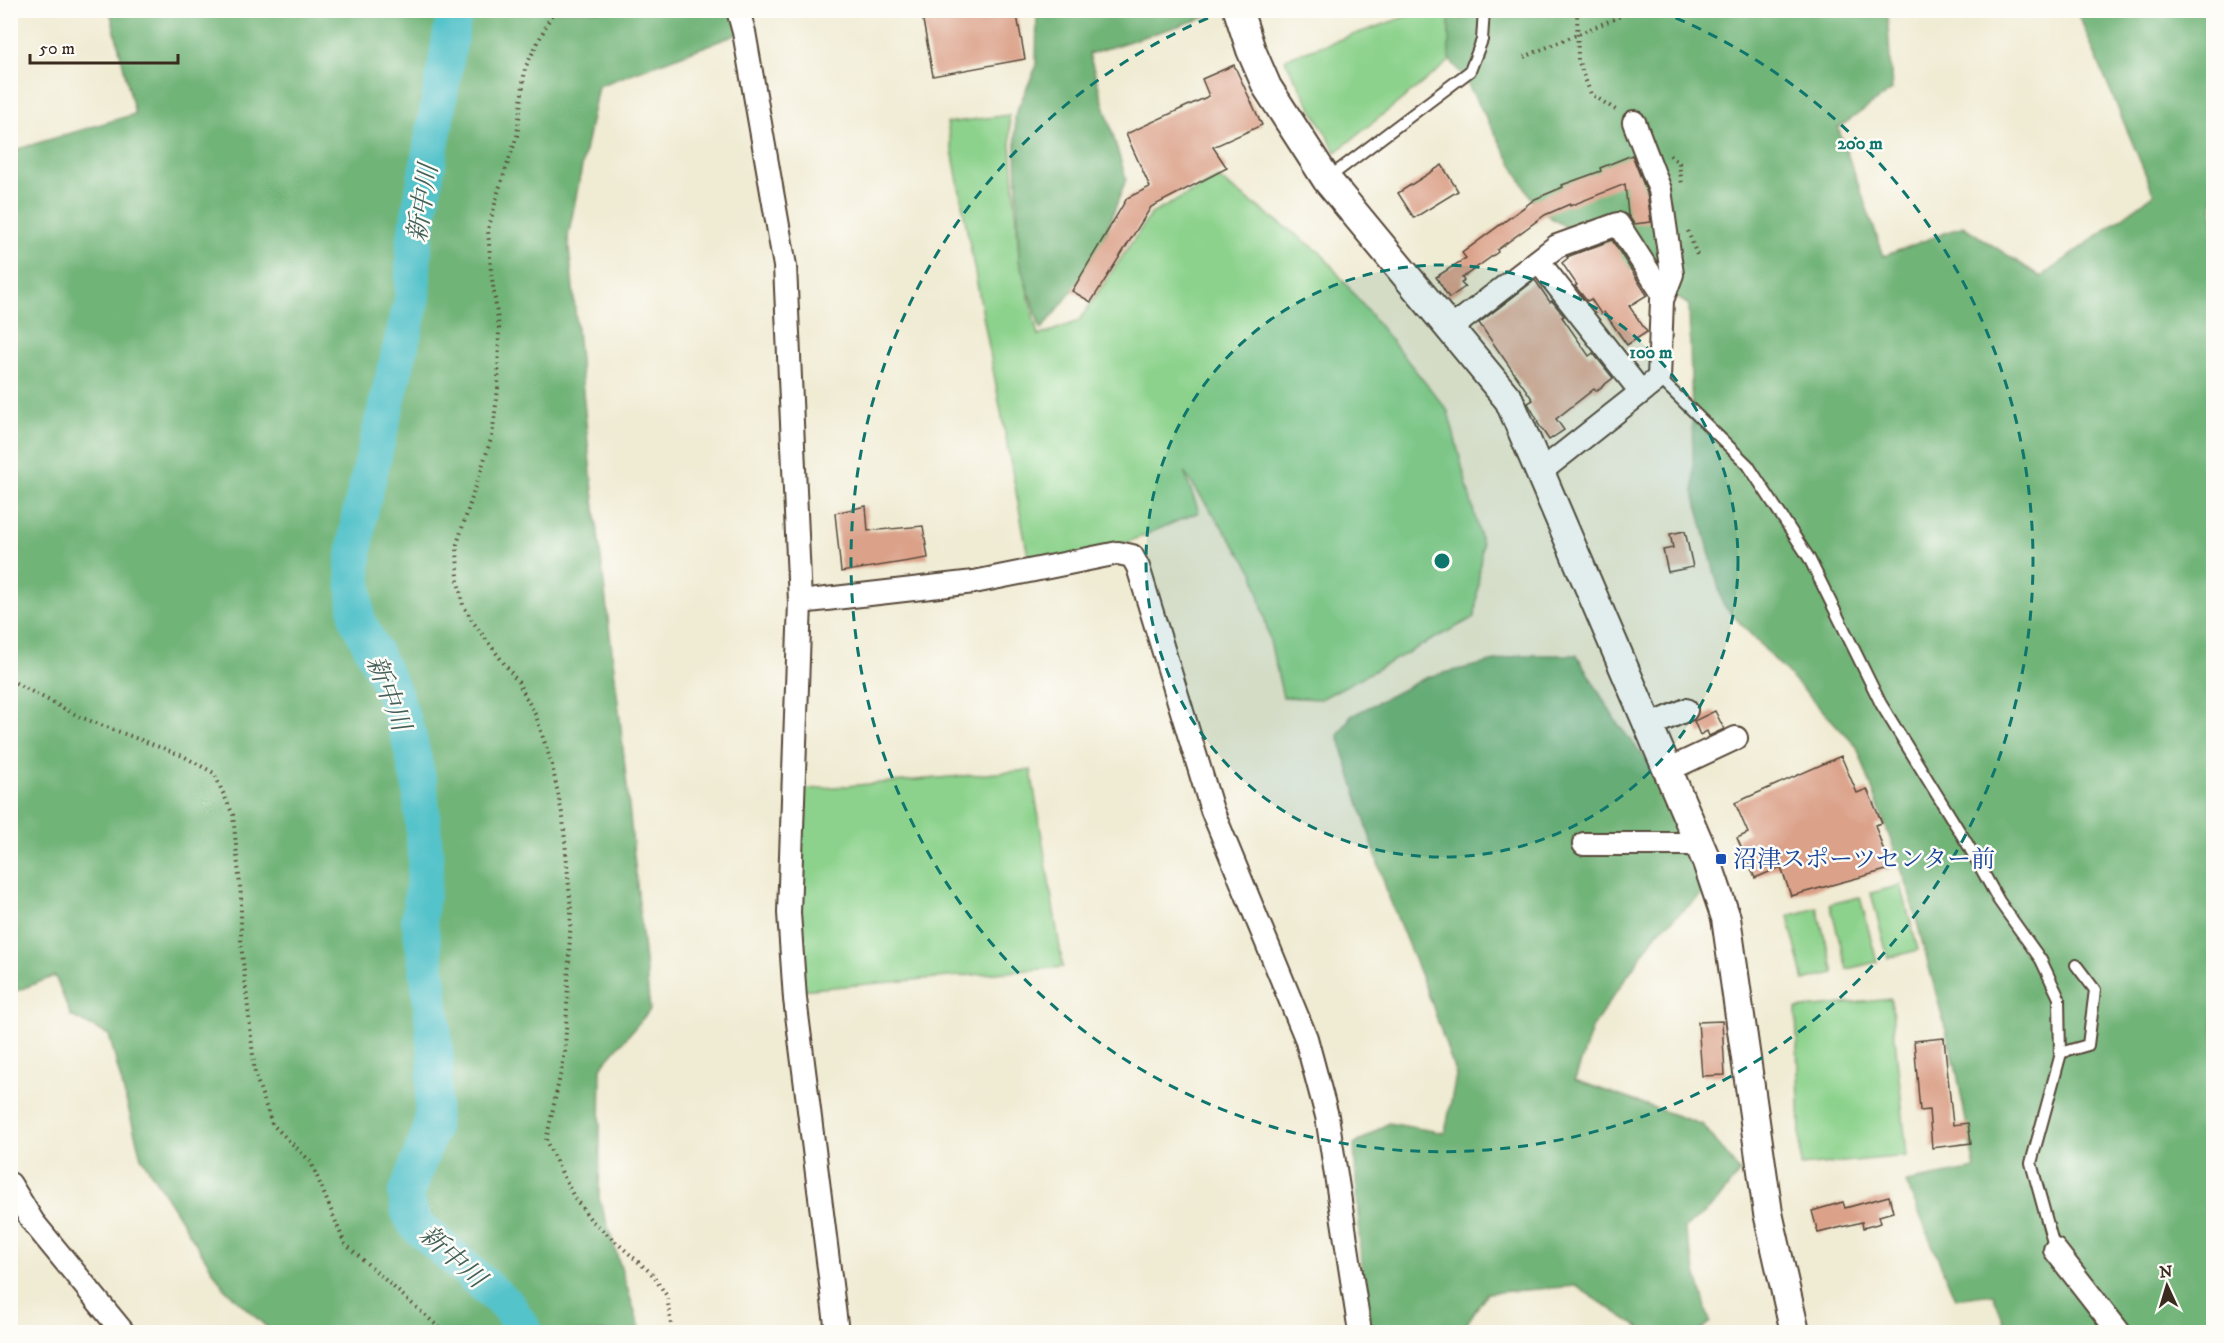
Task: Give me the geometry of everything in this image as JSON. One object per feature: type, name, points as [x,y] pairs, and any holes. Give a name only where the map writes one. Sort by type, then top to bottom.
[{"type":"street","points":[[738,10],[744,32],[785,267],[800,602],[789,913],[795,999],[837,1332]]},
{"type":"street","points":[[1238,10],[1251,50],[1267,87],[1327,180],[1509,400],[1700,844],[1726,918],[1768,1213],[1794,1332]]},
{"type":"street","points":[[1539,472],[1659,378],[1664,294],[1672,274],[1660,190],[1634,122]]},
{"type":"street","points":[[1450,329],[1557,246],[1618,224],[1664,294]]},
{"type":"street","points":[[1538,261],[1641,392]]},
{"type":"street","points":[[800,602],[974,582],[1118,553],[1132,556],[1138,567],[1212,810],[1306,1038],[1327,1116],[1360,1332]]},
{"type":"street","points":[[1648,726],[1686,710]]},
{"type":"street","points":[[1668,770],[1736,738]]},
{"type":"street","points":[[1584,844],[1700,844]]},
{"type":"street","points":[[10,1184],[33,1222],[123,1332]]},
{"type":"street","points":[[2055,1250],[2119,1332]]},
{"type":"lane","points":[[1327,180],[1470,71],[1482,39],[1484,10]]},
{"type":"lane","points":[[1659,378],[1748,465],[1809,558],[1881,704],[1968,845],[1999,901],[2041,960],[2058,998],[2060,1053],[2031,1163],[2055,1250]]},
{"type":"lane","points":[[2060,1053],[2088,1044],[2095,990],[2076,965]]},
{"type":"path","points":[[554,10],[525,68],[517,136],[488,230],[499,328],[498,389],[492,436],[457,544],[458,581],[463,605],[518,682],[536,716],[552,765],[563,818],[571,910],[565,1053],[546,1140],[574,1197],[591,1220],[651,1273],[667,1296],[672,1332]]},
{"type":"path","points":[[1524,57],[1635,10]]},
{"type":"path","points":[[10,680],[80,717],[183,756],[214,773],[233,815],[241,896],[241,943],[255,1074],[272,1124],[311,1162],[345,1244],[444,1332]]},
{"type":"green space","points":[[110,11],[739,11],[744,32],[598,86],[568,237],[591,474],[620,719],[650,1010],[601,1067],[599,1198],[641,1332],[272,1332],[224,1288],[141,1157],[109,1035],[71,1016],[55,976],[11,993],[11,151],[135,114]]},
{"type":"green space","points":[[1037,11],[1226,11],[1089,54],[1126,179],[1095,263],[1041,330],[1019,261],[1015,115],[1036,67]]},
{"type":"green space","points":[[1422,11],[1450,11],[1450,61],[1336,152],[1285,60]]},
{"type":"green space","points":[[1449,11],[1887,11],[1892,90],[1838,128],[1884,256],[1963,226],[2041,277],[2154,194],[2077,11],[2213,11],[2213,1332],[2008,1332],[1993,1294],[1955,1299],[1906,1182],[1975,1169],[1956,1068],[1907,885],[1857,747],[1723,605],[1694,493],[1689,305],[1537,209],[1463,76],[1449,58]]},
{"type":"green space","points":[[1009,115],[1019,255],[1038,336],[1079,321],[1151,214],[1218,178],[1321,253],[1448,411],[1482,544],[1475,617],[1321,699],[1283,697],[1254,573],[1184,472],[1199,512],[1090,558],[1028,556],[947,123]]},
{"type":"green space","points":[[1521,655],[1577,655],[1617,723],[1682,804],[1707,890],[1656,934],[1593,1026],[1575,1080],[1703,1125],[1740,1172],[1714,1205],[1684,1229],[1710,1322],[1700,1332],[1646,1332],[1576,1286],[1487,1293],[1461,1332],[1365,1332],[1354,1145],[1388,1123],[1445,1133],[1456,1075],[1432,1004],[1388,895],[1338,735],[1351,716],[1427,677]]},
{"type":"green space","points":[[1031,770],[1063,967],[800,990],[790,903],[800,790]]},
{"type":"green space","points":[[1901,885],[1918,950],[1888,958],[1871,893]]},
{"type":"green space","points":[[1860,897],[1877,962],[1847,969],[1830,904]]},
{"type":"green space","points":[[1817,908],[1834,973],[1804,981],[1788,916]]},
{"type":"green space","points":[[1891,999],[1907,1156],[1801,1166],[1796,1009]]},
{"type":"building","points":[[950,10],[1016,10],[1025,59],[933,76],[922,15]]},
{"type":"building","points":[[1234,65],[1262,125],[1213,147],[1227,168],[1151,207],[1091,302],[1072,291],[1127,198],[1150,187],[1126,134],[1209,96],[1202,79]]},
{"type":"building","points":[[1632,155],[1647,193],[1651,222],[1634,224],[1628,215],[1625,184],[1570,206],[1570,204],[1545,215],[1497,250],[1498,252],[1462,278],[1464,281],[1461,283],[1465,287],[1449,298],[1436,277],[1466,258],[1462,253],[1535,199]]},
{"type":"building","points":[[1442,165],[1458,191],[1414,218],[1398,193]]},
{"type":"building","points":[[1612,240],[1647,295],[1629,306],[1647,332],[1627,345],[1604,312],[1601,314],[1591,299],[1587,301],[1575,286],[1577,285],[1562,263],[1567,257]]},
{"type":"building","points":[[1535,280],[1550,302],[1552,301],[1564,316],[1562,317],[1589,356],[1593,353],[1613,378],[1596,391],[1594,389],[1556,419],[1564,430],[1549,440],[1528,403],[1533,400],[1479,323]]},
{"type":"building","points":[[866,506],[868,531],[923,526],[928,558],[841,572],[835,513]]},
{"type":"building","points":[[1685,531],[1693,567],[1668,572],[1663,550],[1673,548],[1670,534]]},
{"type":"building","points":[[1715,711],[1724,729],[1709,736],[1707,731],[1700,735],[1694,721]]},
{"type":"building","points":[[1841,756],[1857,793],[1867,789],[1882,823],[1875,825],[1890,869],[1791,896],[1781,867],[1755,878],[1737,838],[1748,833],[1735,803]]},
{"type":"building","points":[[1722,1021],[1725,1075],[1702,1076],[1698,1022]]},
{"type":"building","points":[[1944,1038],[1953,1125],[1968,1123],[1971,1143],[1932,1148],[1929,1110],[1920,1111],[1914,1041]]},
{"type":"building","points":[[1889,1196],[1893,1212],[1879,1216],[1881,1223],[1863,1228],[1862,1222],[1818,1233],[1812,1211],[1843,1202],[1845,1208]]},
{"type":"waterway","name":"新中川","points":[[455,10],[414,243],[412,300],[359,517],[353,566],[357,619],[393,691],[409,738],[420,787],[426,863],[419,919],[428,975],[436,1058],[431,1129],[406,1195],[409,1212],[416,1225],[507,1305],[525,1332]]},
{"type":"place","name":"沼津スポーツセンター前","points":[[1721,859]]}]
